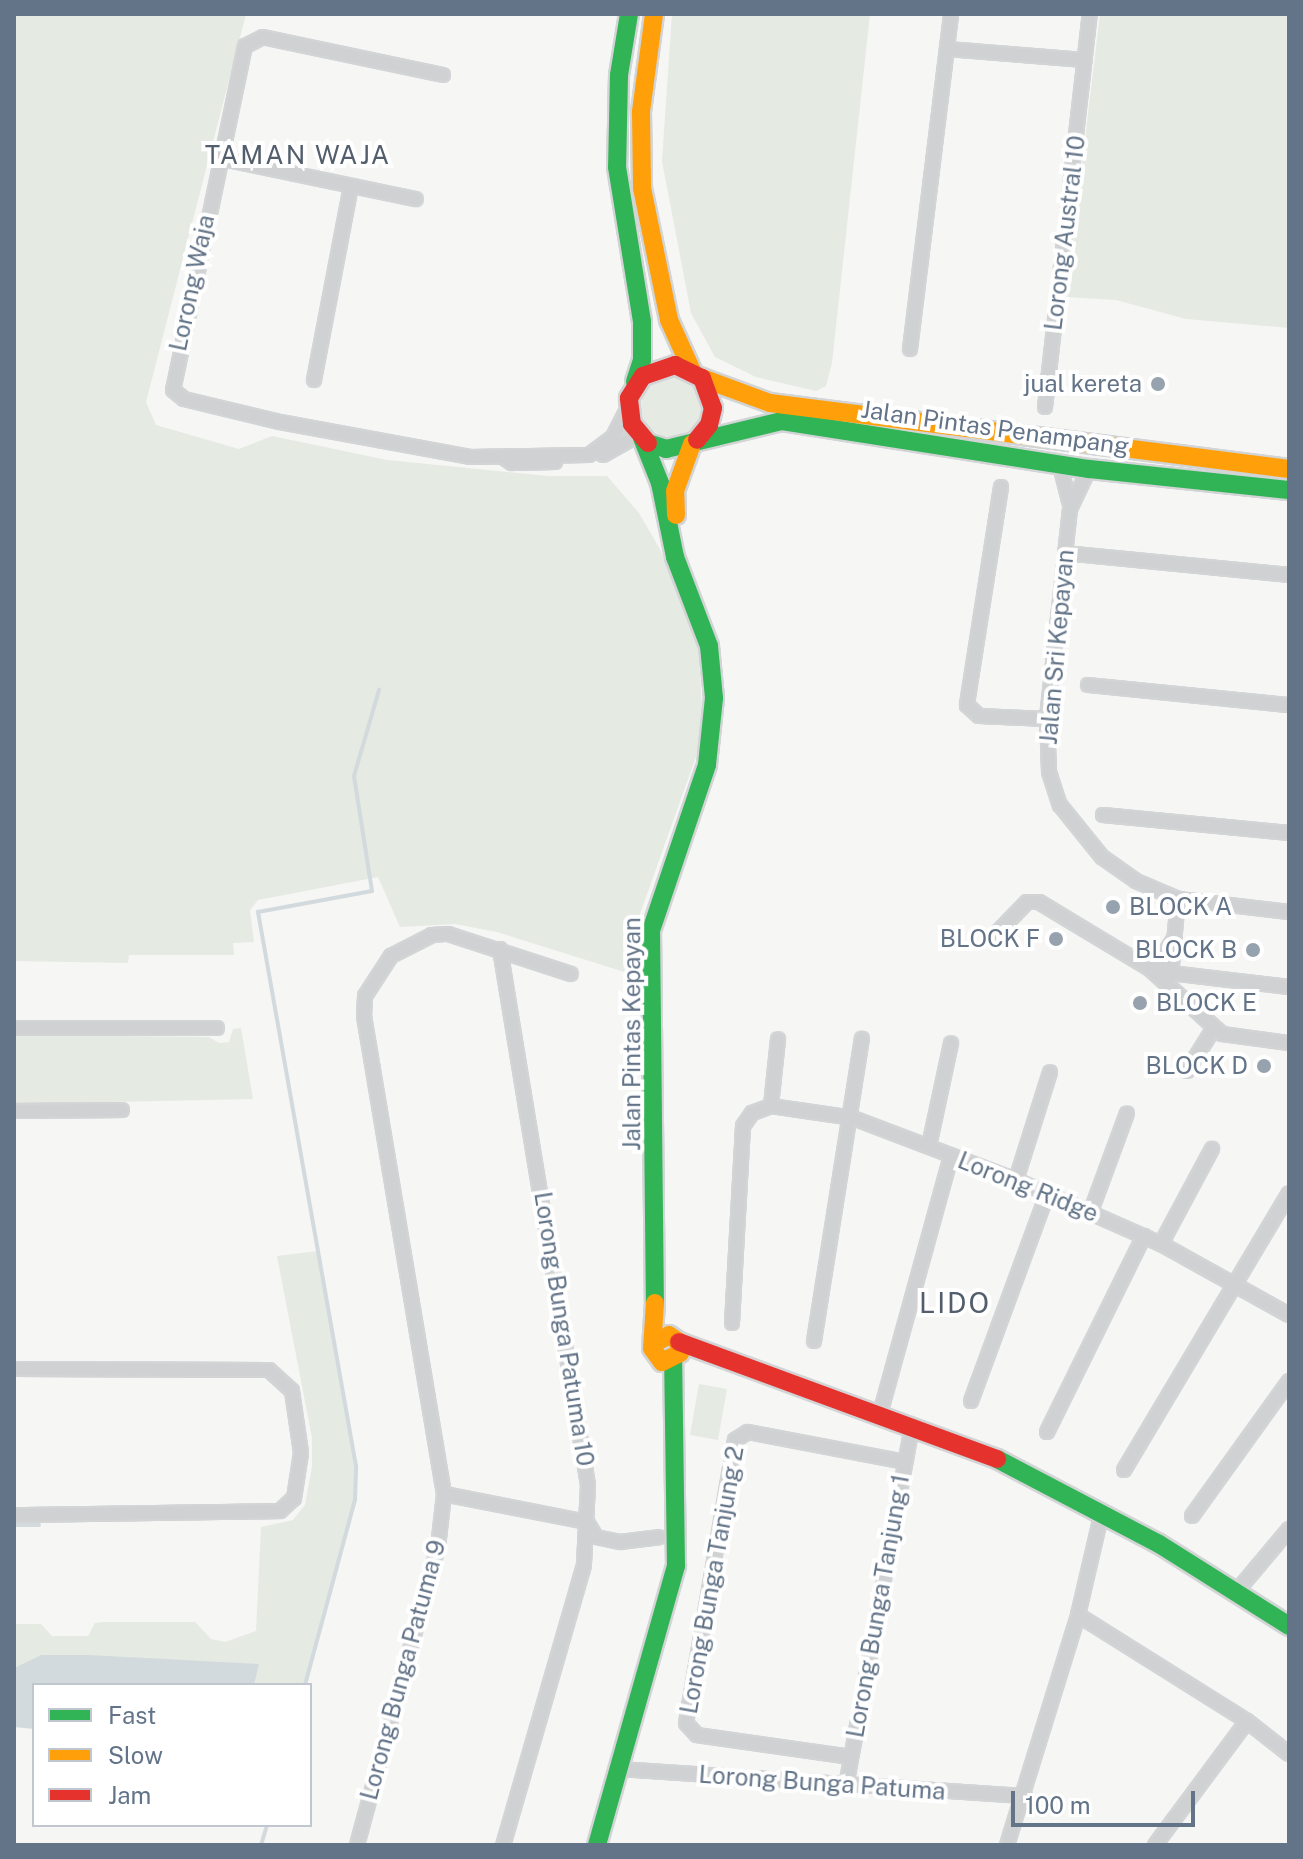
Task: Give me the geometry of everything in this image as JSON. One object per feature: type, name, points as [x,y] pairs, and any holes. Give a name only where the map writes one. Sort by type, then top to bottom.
[{"type":"street","points":[[619,14],[624,36]]},
{"type":"street","points":[[629,14],[624,36],[617,167],[643,340],[630,398],[640,437],[666,449],[694,442],[709,425],[713,408],[669,320],[649,240],[642,188],[641,112],[654,14]]},
{"type":"street","points":[[910,349],[951,14]]},
{"type":"street","name":"Lorong Austral 10","points":[[1045,407],[1090,14]]},
{"type":"street","name":"Lorong Waja","points":[[443,75],[255,39],[243,49],[173,376],[177,396],[372,441],[503,457],[589,455],[613,437],[630,398]]},
{"type":"street","points":[[947,49],[1085,60]]},
{"type":"street","points":[[219,158],[416,199]]},
{"type":"street","points":[[314,380],[351,186]]},
{"type":"street","points":[[630,398],[658,367],[697,374]]},
{"type":"street","name":"Jalan Pintas Penampang","points":[[697,374],[770,403],[1140,454],[1289,469]]},
{"type":"street","name":"Jalan Pintas Penampang","points":[[694,442],[782,421],[1089,469],[1289,490]]},
{"type":"street","name":"Lorong Waja","points":[[503,457],[512,463],[594,462],[640,437]]},
{"type":"street","name":"Jalan Pintas Kepayan","points":[[640,437],[660,483],[675,557],[709,646],[714,698],[707,765],[661,889],[651,930],[656,1286],[653,1350],[671,1420]]},
{"type":"street","name":"Jalan Pintas Kepayan","points":[[675,557],[675,491],[694,442]]},
{"type":"street","points":[[1140,454],[1146,474]]},
{"type":"street","name":"Jalan Sri Kepayan","points":[[1060,465],[1070,509]]},
{"type":"street","name":"Jalan Sri Kepayan","points":[[1089,469],[1070,509],[1047,719],[1049,772],[1060,805],[1078,833],[1136,881],[1178,899],[1289,912]]},
{"type":"street","points":[[1001,487],[967,705],[979,716],[1047,719]]},
{"type":"street","points":[[1065,553],[1289,575]]},
{"type":"street","points":[[1088,685],[1289,705]]},
{"type":"street","points":[[1103,815],[1289,833]]},
{"type":"street","points":[[1171,976],[1178,899]]},
{"type":"street","points":[[995,935],[1027,902],[1035,901],[1151,970],[1214,1028],[1236,1039],[1289,1043]]},
{"type":"street","name":"Lorong Bunga Patuma 9","points":[[357,1845],[438,1547],[444,1494],[364,1016],[365,996],[379,967],[417,940],[448,934],[571,974]]},
{"type":"street","points":[[1151,970],[1175,937]]},
{"type":"street","name":"Lorong Bunga Patuma 10","points":[[500,949],[585,1442],[587,1522],[584,1565],[503,1845]]},
{"type":"street","points":[[1151,970],[1171,976],[1289,987]]},
{"type":"street","points":[[14,1028],[217,1028]]},
{"type":"street","points":[[1187,1071],[1214,1028]]},
{"type":"street","points":[[771,1106],[778,1039]]},
{"type":"street","points":[[814,1341],[853,1118],[862,1039]]},
{"type":"street","points":[[929,1146],[951,1043]]},
{"type":"street","points":[[1016,1180],[1050,1072]]},
{"type":"street","name":"Lorong Ridge","points":[[732,1323],[743,1126],[752,1113],[771,1106],[853,1118],[1016,1180],[1161,1244],[1289,1315]]},
{"type":"street","points":[[14,1111],[122,1110]]},
{"type":"street","points":[[1091,1211],[1127,1113]]},
{"type":"street","points":[[1161,1244],[1212,1149]]},
{"type":"street","points":[[880,1414],[951,1156]]},
{"type":"street","points":[[1124,1470],[1233,1282],[1289,1193]]},
{"type":"street","points":[[971,1401],[1047,1194]]},
{"type":"street","points":[[1047,1432],[1144,1236]]},
{"type":"street","name":"Jalan Pintas Kepayan","points":[[656,1286],[662,1317],[676,1349]]},
{"type":"street","points":[[676,1349],[662,1362],[653,1350],[659,1336],[676,1349],[715,1358],[983,1452],[1102,1512],[1237,1591],[1289,1626]]},
{"type":"street","points":[[597,1845],[676,1566],[679,1523],[671,1420],[676,1349]]},
{"type":"street","points":[[14,1369],[269,1370],[292,1391],[301,1453],[294,1498],[280,1511],[14,1515]]},
{"type":"street","points":[[1192,1516],[1289,1381]]},
{"type":"street","name":"Lorong Bunga Tanjung 1","points":[[846,1786],[912,1426]]},
{"type":"street","name":"Lorong Bunga Tanjung 2","points":[[851,1757],[697,1735],[686,1723],[735,1440],[748,1432],[905,1462]]},
{"type":"street","points":[[444,1494],[587,1522],[596,1537],[620,1542],[659,1537]]},
{"type":"street","points":[[1007,1845],[1025,1796],[1078,1615],[1102,1512]]},
{"type":"street","points":[[1237,1591],[1289,1529]]},
{"type":"street","points":[[1078,1615],[1247,1721],[1289,1754]]},
{"type":"street","points":[[1155,1845],[1247,1721]]},
{"type":"street","name":"Lorong Bunga Patuma","points":[[618,1769],[1025,1796]]},
{"type":"shaded area","points":[[14,14],[246,14],[146,402],[156,425],[239,449],[272,436],[387,460],[548,476],[607,476],[639,513],[661,551],[698,644],[703,721],[697,754],[636,925],[637,976],[497,932],[455,924],[400,927],[378,877],[258,900],[250,910],[254,942],[233,943],[234,955],[129,955],[128,963],[14,961]]},
{"type":"shaded area","points":[[672,14],[870,14],[832,363],[826,386],[816,391],[756,377],[715,357],[691,313],[662,161]]},
{"type":"shaded area","points":[[1100,14],[1289,14],[1289,328],[1186,319],[1116,300],[1066,297]]},
{"type":"shaded area","points":[[666,375],[678,375],[694,384],[701,394],[701,418],[694,428],[678,437],[666,437],[646,423],[641,412],[641,400],[655,380]]},
{"type":"shaded area","points":[[241,1028],[253,1099],[14,1104],[14,1035],[209,1037],[219,1043],[229,1042],[233,1029]]},
{"type":"shaded area","points":[[318,1251],[356,1466],[355,1500],[306,1683],[254,1683],[258,1664],[41,1655],[14,1668],[14,1624],[41,1624],[52,1636],[88,1636],[95,1623],[195,1622],[211,1639],[225,1642],[256,1631],[261,1527],[293,1520],[305,1505],[312,1467],[312,1438],[277,1256]]},
{"type":"shaded area","points":[[699,1384],[727,1389],[718,1440],[690,1435]]},
{"type":"shaded area","points":[[41,1655],[259,1664],[254,1683],[32,1683],[32,1729],[14,1727],[14,1668]]},
{"type":"waterway","points":[[306,1683],[355,1500],[356,1466],[258,912],[372,891],[354,776],[379,690]]},
{"type":"waterway","points":[[14,1525],[39,1525]]},
{"type":"waterway","points":[[261,1845],[266,1827]]},
{"type":"traffic: fast","points":[[629,14],[619,75],[617,167],[642,322],[642,360],[635,382]]},
{"type":"traffic: fast","points":[[648,443],[666,449],[782,421],[1089,469],[1289,490]]},
{"type":"traffic: fast","points":[[642,438],[660,483],[675,557],[709,646],[714,698],[707,765],[651,930],[655,1303]]},
{"type":"traffic: fast","points":[[597,1845],[676,1566],[673,1361]]},
{"type":"traffic: fast","points":[[997,1459],[1159,1544],[1289,1626]]},
{"type":"traffic: slow","points":[[654,14],[641,112],[642,188],[669,320],[692,371]]},
{"type":"traffic: slow","points":[[702,378],[770,403],[1289,469]]},
{"type":"traffic: slow","points":[[676,515],[675,491],[692,444]]},
{"type":"traffic: slow","points":[[653,1344],[669,1335],[679,1342],[680,1353],[662,1362],[652,1348],[655,1303]]},
{"type":"traffic: jam","points":[[648,443],[632,424],[629,398],[643,376],[675,365],[702,378],[713,408],[709,425],[697,440]]},
{"type":"traffic: jam","points":[[679,1342],[997,1459]]},
{"type":"place","name":"jual kereta","points":[[1158,384]]},
{"type":"place","name":"BLOCK A","points":[[1113,907]]},
{"type":"place","name":"BLOCK F","points":[[1056,939]]},
{"type":"place","name":"BLOCK B","points":[[1253,950]]},
{"type":"place","name":"BLOCK E","points":[[1140,1003]]},
{"type":"place","name":"BLOCK D","points":[[1264,1066]]},
{"type":"district","name":"TAMAN WAJA","points":[[298,155]]},
{"type":"district","name":"LIDO","points":[[955,1303]]}]
